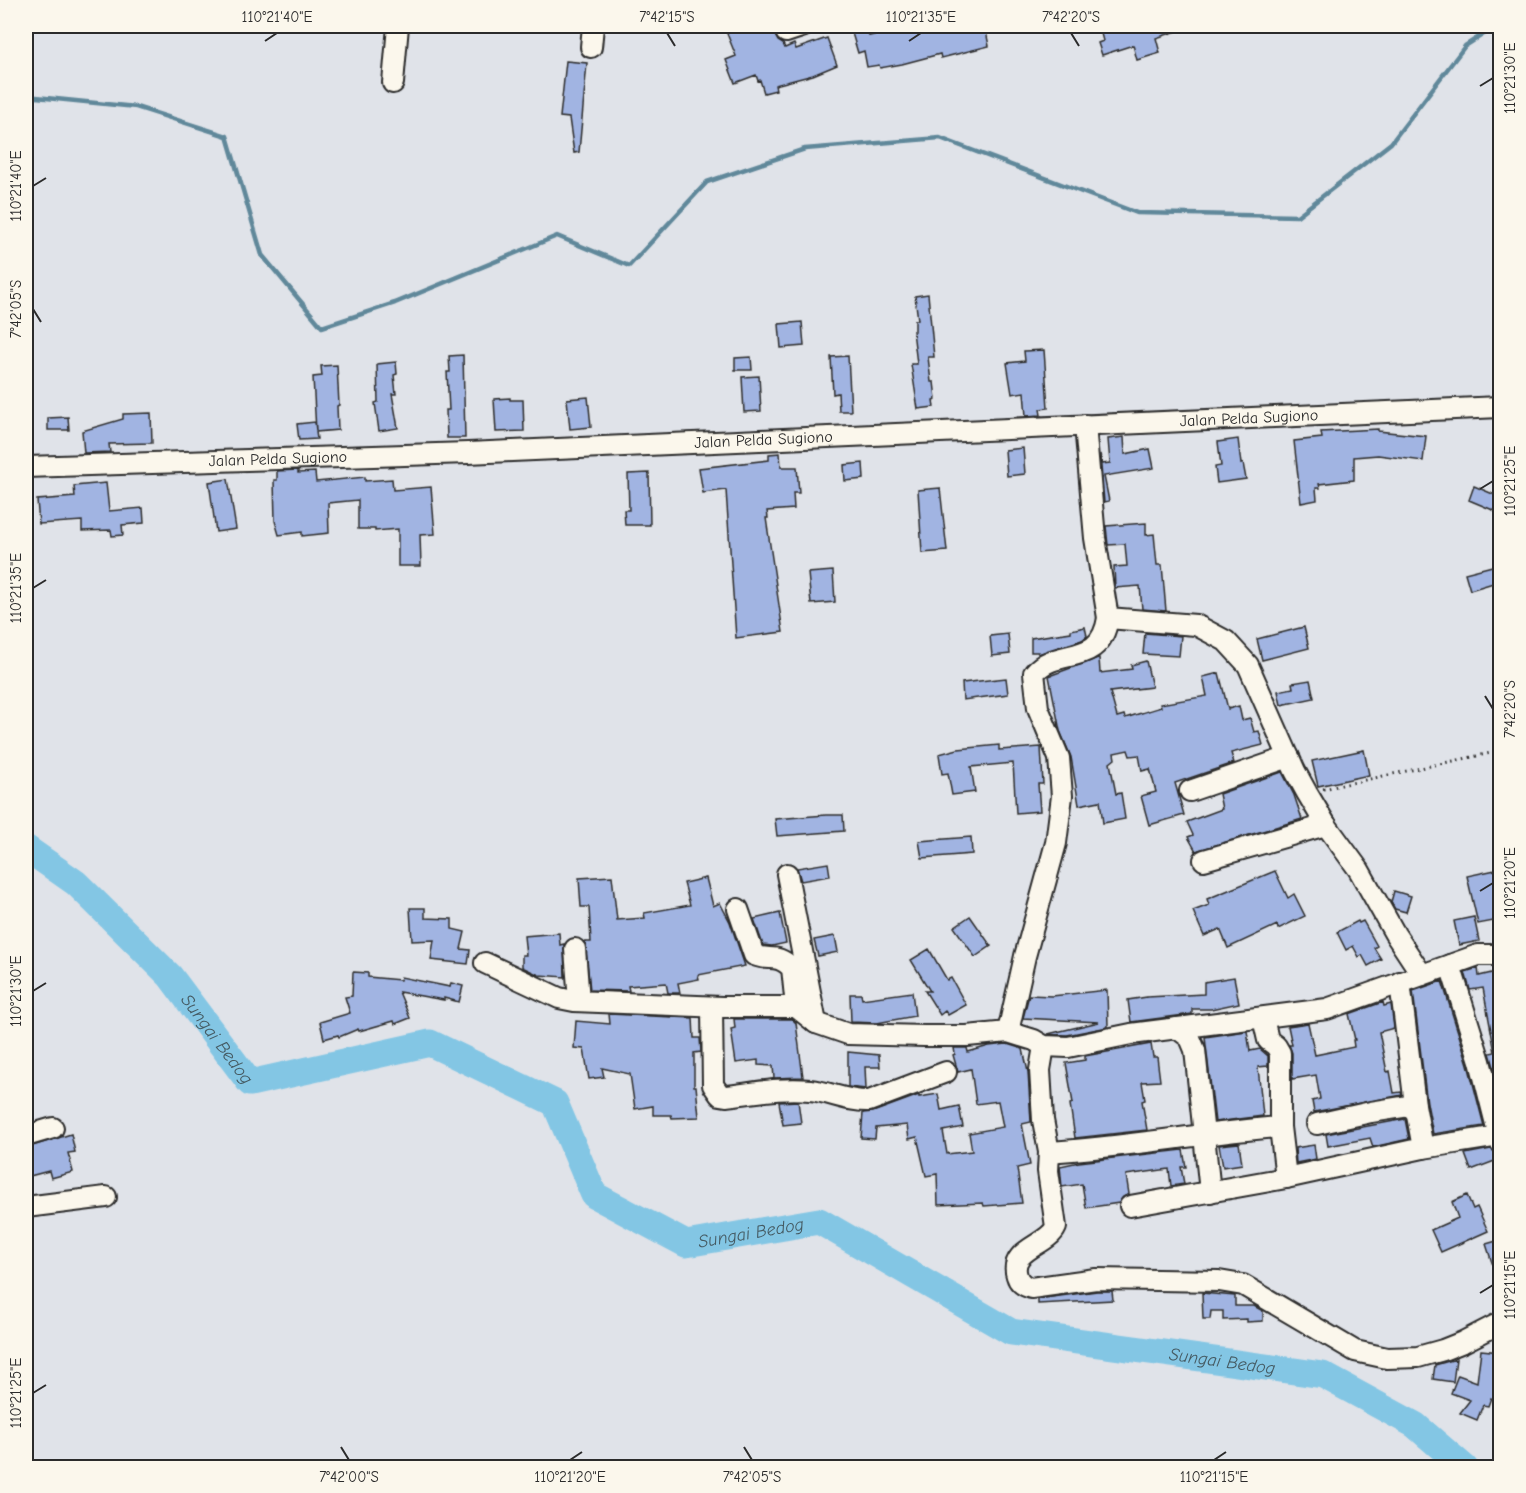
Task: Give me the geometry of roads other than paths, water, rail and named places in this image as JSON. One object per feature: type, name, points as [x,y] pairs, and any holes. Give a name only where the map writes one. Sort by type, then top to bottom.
[{"type":"street","points":[[393,82],[398,26]]},
{"type":"street","points":[[591,47],[593,26]]},
{"type":"street","name":"Jalan Pelda Sugiono","points":[[26,467],[480,453],[1500,407]]},
{"type":"street","points":[[1008,1032],[1025,956],[1056,843],[1062,796],[1059,758],[1038,708],[1034,673],[1042,664],[1088,651],[1094,647],[1103,636],[1108,618],[1095,538],[1085,425]]},
{"type":"street","points":[[1108,618],[1196,625],[1226,641],[1248,665],[1307,793],[1326,825],[1359,870],[1395,934],[1422,975]]},
{"type":"street","points":[[1190,791],[1289,758]]},
{"type":"street","points":[[1204,860],[1326,825]]},
{"type":"street","points":[[787,874],[816,1023]]},
{"type":"street","points":[[738,909],[754,956],[778,958],[792,968],[795,1007]]},
{"type":"street","points":[[575,949],[579,1001]]},
{"type":"street","points":[[485,963],[559,998],[579,1001],[712,1007],[795,1007],[816,1023],[848,1034],[967,1036],[1008,1032],[1034,1040],[1044,1046],[1068,1047],[1131,1034],[1327,1009],[1478,955],[1500,955]]},
{"type":"street","points":[[1130,1206],[1286,1178],[1423,1148],[1500,1139],[1480,1061],[1450,965]]},
{"type":"street","points":[[1400,982],[1415,1105],[1423,1148]]},
{"type":"street","points":[[712,1007],[713,1085],[720,1095],[795,1089],[813,1090],[857,1101],[869,1101],[946,1072]]},
{"type":"street","points":[[1263,1018],[1268,1040],[1276,1046],[1280,1053],[1280,1127],[1286,1178]]},
{"type":"street","points":[[1177,1028],[1190,1038],[1195,1050],[1210,1192]]},
{"type":"street","points":[[1044,1046],[1041,1080],[1043,1120],[1049,1152],[1048,1171],[1056,1227],[1048,1238],[1032,1246],[1016,1264],[1018,1280],[1023,1286],[1030,1288],[1096,1279],[1219,1281],[1243,1285],[1354,1351],[1387,1358],[1418,1357],[1443,1350],[1500,1323]]},
{"type":"street","points":[[1317,1124],[1415,1105]]},
{"type":"street","points":[[1049,1152],[1094,1149],[1205,1134],[1280,1127]]},
{"type":"street","points":[[26,1136],[53,1128]]},
{"type":"street","points":[[26,1207],[106,1197]]},
{"type":"waterway","points":[[26,96],[136,107],[227,136],[262,255],[322,327],[395,303],[557,236],[629,266],[707,182],[805,149],[940,138],[1137,213],[1297,216],[1391,143],[1465,46],[1496,26]]},
{"type":"waterway","name":"Sungai Bedog","points":[[26,848],[76,883],[170,976],[250,1083],[430,1043],[555,1103],[594,1195],[686,1244],[819,1221],[1011,1332],[1323,1375],[1415,1425],[1465,1468]]}]
